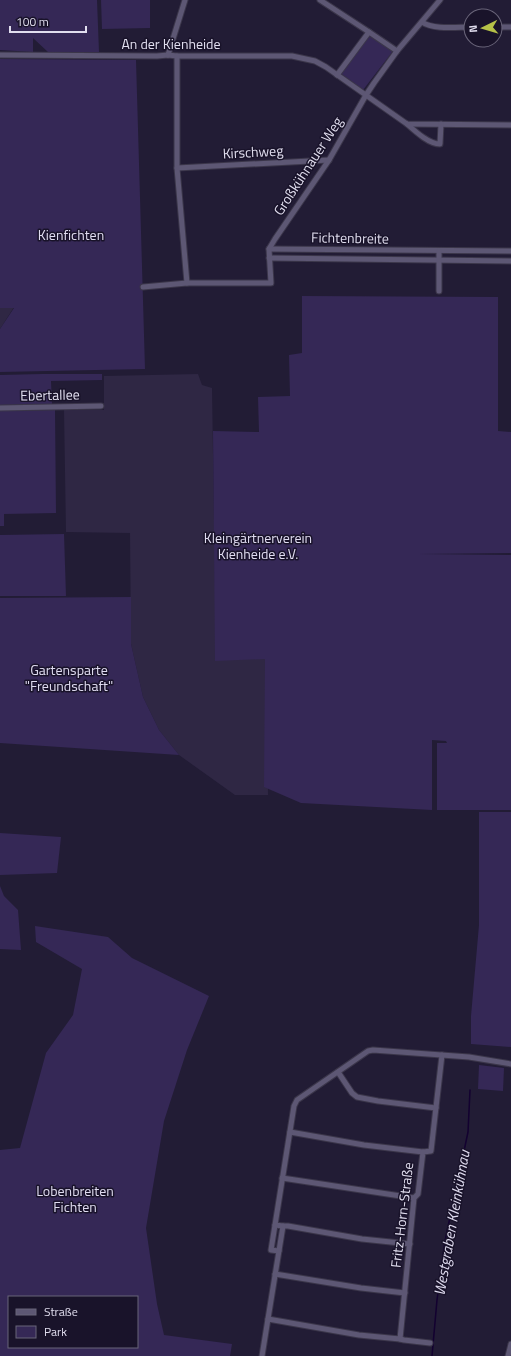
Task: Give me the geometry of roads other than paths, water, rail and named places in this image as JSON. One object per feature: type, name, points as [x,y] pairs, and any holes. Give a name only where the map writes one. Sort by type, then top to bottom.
[{"type":"street","points":[[168,55],[185,0]]},
{"type":"street","points":[[320,0],[397,51],[440,0]]},
{"type":"street","points":[[422,22],[426,25],[436,27],[463,27]]},
{"type":"street","points":[[337,75],[369,32]]},
{"type":"street","name":"Großkühnauer Weg","points":[[270,249],[299,203],[329,160],[366,95],[397,51]]},
{"type":"street","name":"An der Kienheide","points":[[0,55],[292,56],[315,61],[326,67],[407,124],[414,131],[435,144],[440,144],[441,124]]},
{"type":"street","points":[[176,56],[177,168],[187,284]]},
{"type":"street","points":[[407,124],[511,125]]},
{"type":"street","name":"Kirschweg","points":[[177,168],[329,160]]},
{"type":"street","points":[[144,286],[271,283],[269,258],[270,249]]},
{"type":"street","name":"Fichtenbreite","points":[[270,249],[511,251]]},
{"type":"street","points":[[439,250],[439,291]]},
{"type":"street","name":"Fichtenbreite","points":[[269,258],[511,261]]},
{"type":"street","name":"Ebertallee","points":[[0,408],[101,406]]},
{"type":"street","points":[[279,1251],[271,1250],[294,1106],[297,1100],[368,1051],[373,1050],[442,1055],[511,1064]]},
{"type":"street","name":"Fritz-Horn-Straße","points":[[400,1339],[414,1198],[418,1194],[423,1152],[432,1151],[442,1055]]},
{"type":"street","points":[[338,1072],[352,1093],[357,1097],[436,1108]]},
{"type":"street","points":[[290,1132],[364,1146],[423,1152]]},
{"type":"street","points":[[282,1178],[414,1198]]},
{"type":"street","points":[[275,1225],[362,1239],[410,1244]]},
{"type":"street","points":[[262,1356],[282,1226]]},
{"type":"street","points":[[275,1274],[361,1288],[405,1293]]},
{"type":"street","points":[[268,1319],[360,1335],[430,1342]]},
{"type":"street","points":[[508,1356],[511,1344]]},
{"type":"waterway","name":"Westgraben Kleinkühnau","points":[[432,1356],[437,1300],[445,1241],[468,1132],[470,1090]]},
{"type":"park label","name":"Kienfichten","points":[[71,235]]},
{"type":"park label","name":"Kleingärtnerverein Kienheide e.V.","points":[[258,546]]},
{"type":"park label","name":"Gartensparte \"Freundschaft\"","points":[[69,678]]},
{"type":"park label","name":"Lobenbreiten Fichten","points":[[75,1200]]}]
